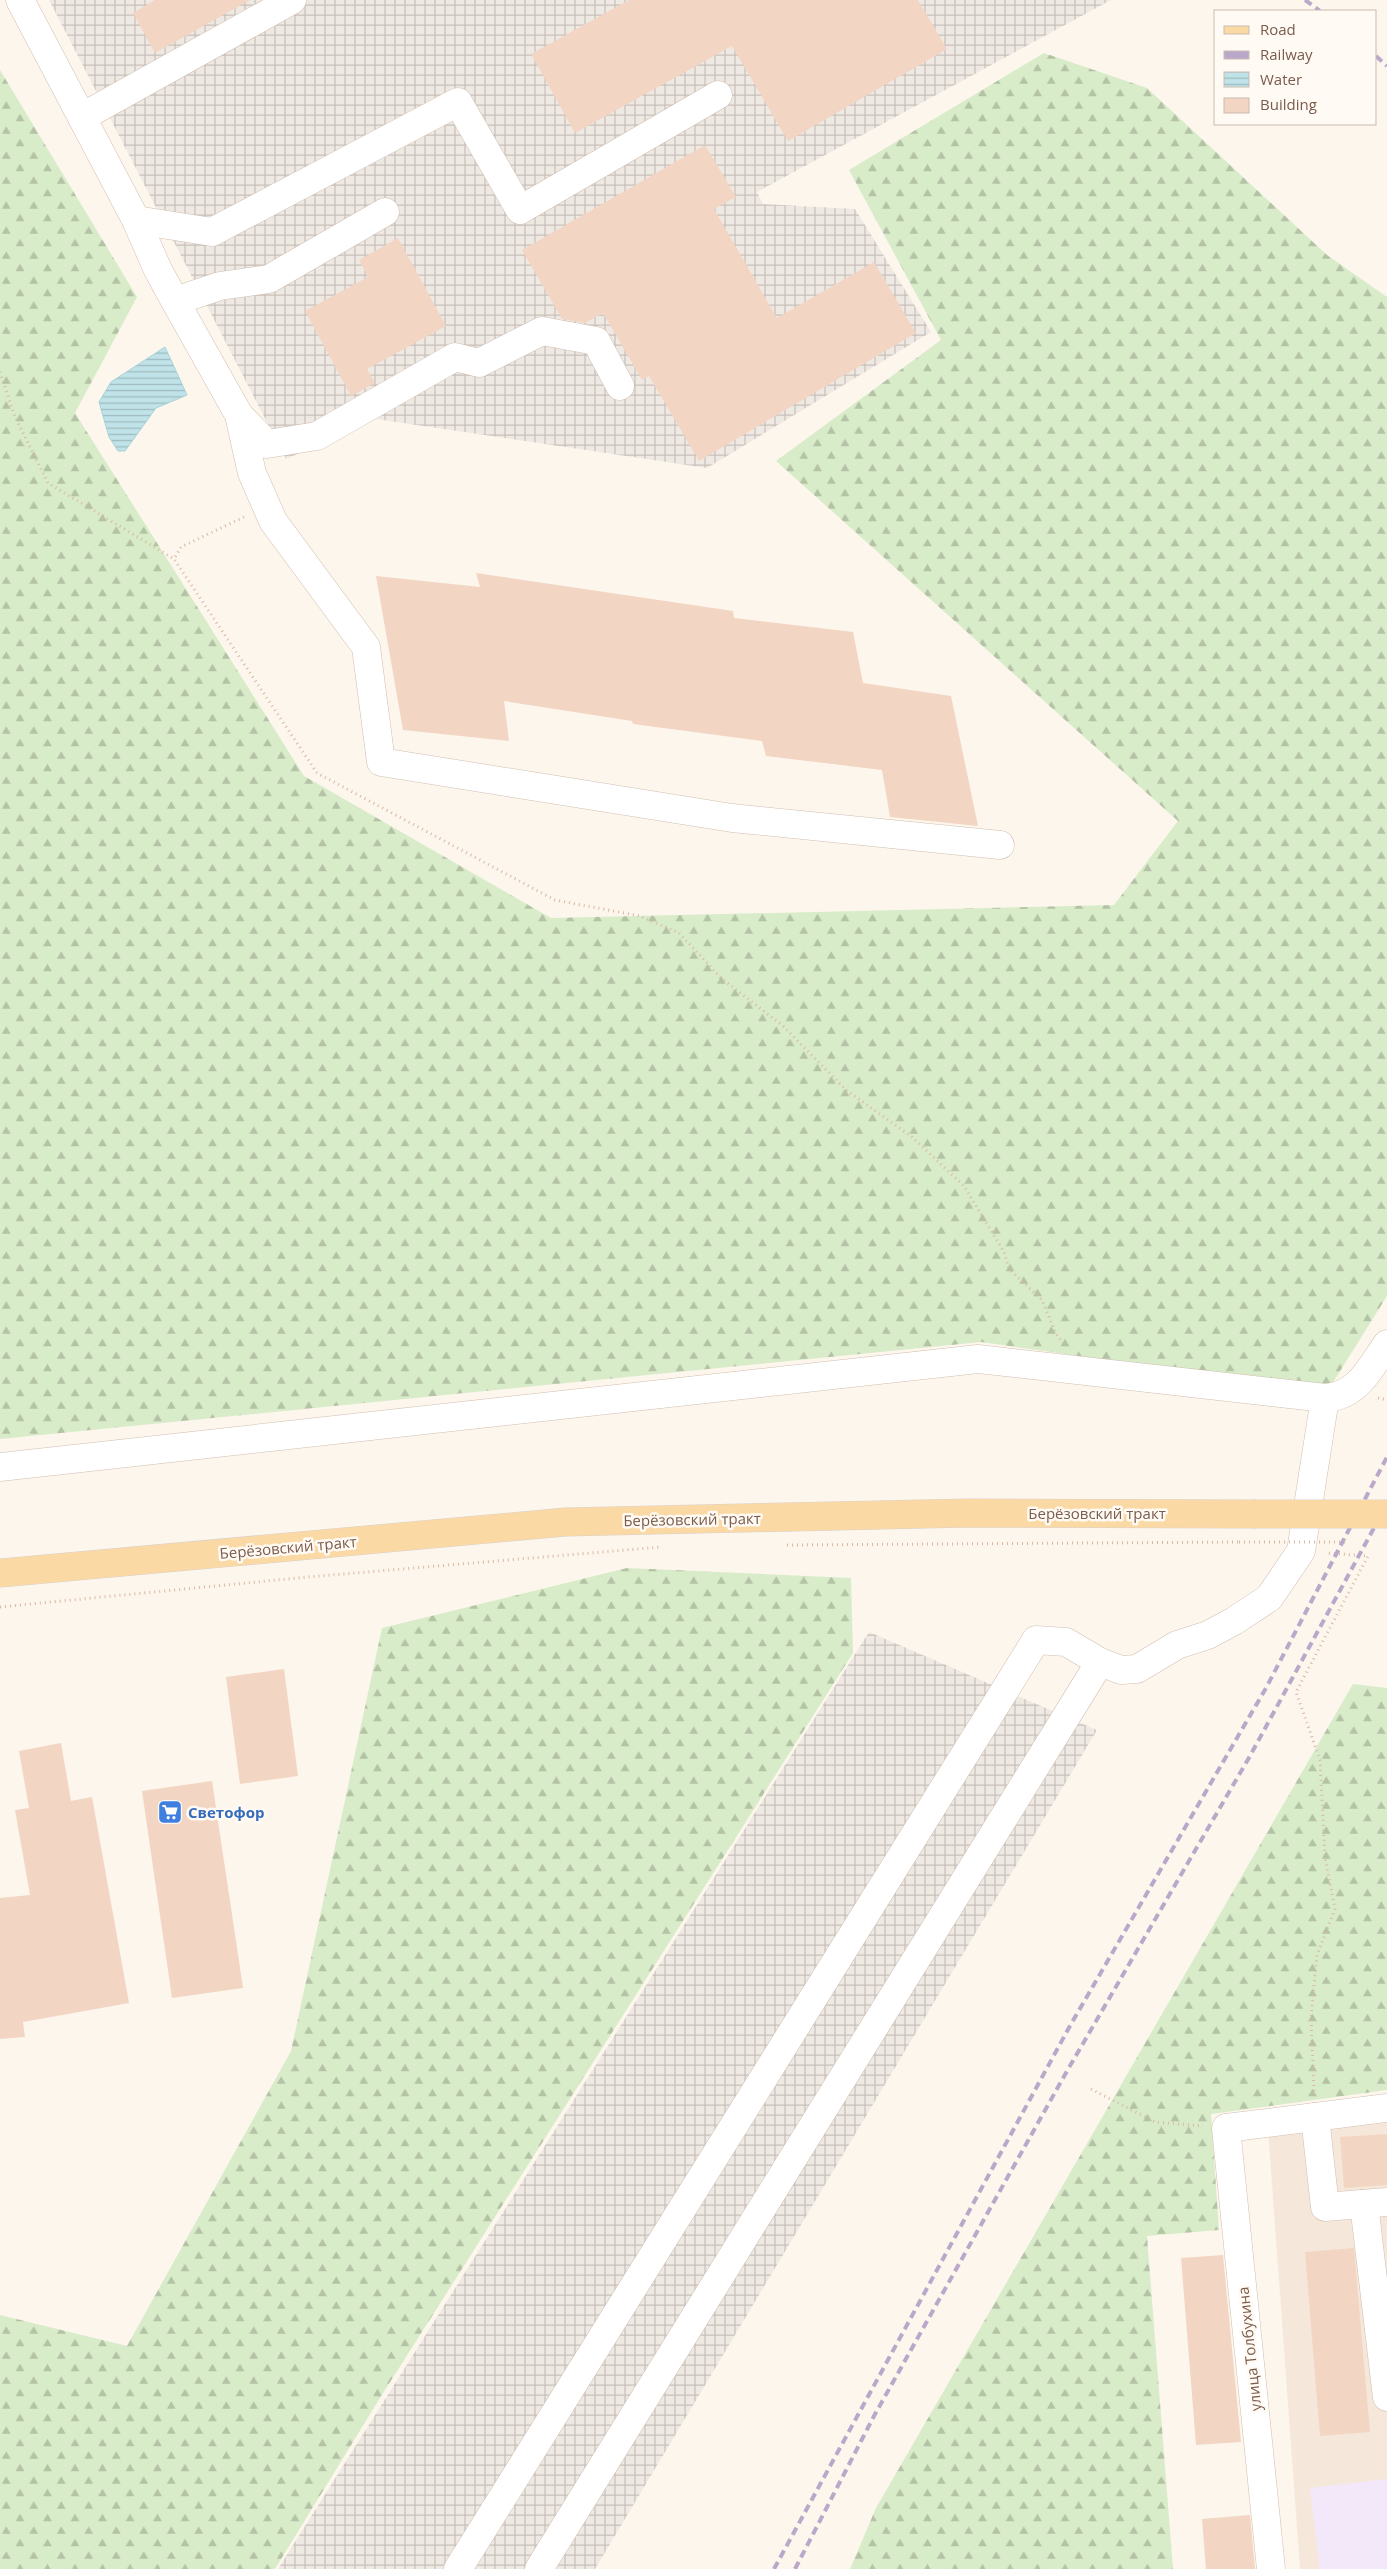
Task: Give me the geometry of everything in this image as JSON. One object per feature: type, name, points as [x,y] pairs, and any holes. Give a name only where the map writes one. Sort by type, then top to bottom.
[{"type":"main road","name":"Берёзовский тракт","points":[[0,1573],[566,1522],[969,1513],[1387,1514]]},
{"type":"street","points":[[20,0],[136,220],[158,270],[175,301],[239,415],[267,444],[317,436],[455,356],[479,363],[542,331],[596,341],[620,386]]},
{"type":"street","points":[[82,117],[292,0]]},
{"type":"street","points":[[136,220],[212,232],[458,102],[520,210],[718,95]]},
{"type":"street","points":[[175,301],[220,286],[269,279],[385,212]]},
{"type":"street","points":[[239,415],[252,472],[273,521],[366,647],[381,762],[732,818],[1000,845]]},
{"type":"street","points":[[0,1467],[978,1358],[1325,1398],[1338,1397],[1350,1392],[1362,1380],[1387,1344]]},
{"type":"street","points":[[458,2569],[1036,1640],[1066,1642],[1100,1662],[1121,1670],[1137,1669],[1177,1645],[1208,1635],[1234,1622],[1269,1598],[1301,1551],[1325,1398]]},
{"type":"street","points":[[539,2569],[1100,1662]]},
{"type":"street","points":[[1226,2128],[1387,2108]]},
{"type":"street","points":[[1315,2117],[1325,2207],[1375,2203],[1387,2397]]},
{"type":"street","name":"улица Толбухина","points":[[1226,2128],[1271,2569]]},
{"type":"path","points":[[0,372],[15,417],[48,483],[174,559],[193,584],[317,773],[555,900],[640,916],[679,933],[721,978],[784,1026],[846,1090],[912,1137],[964,1186],[1004,1252],[1009,1269],[1042,1300],[1056,1334],[1082,1370]]},
{"type":"path","points":[[174,559],[181,547],[267,506]]},
{"type":"path","points":[[785,1545],[1348,1542]]},
{"type":"path","points":[[0,1607],[308,1577],[667,1547]]},
{"type":"path","points":[[1301,1551],[1368,1556],[1296,1692],[1320,1760],[1325,1858],[1335,1909],[1317,1955],[1311,2018],[1315,2117]]},
{"type":"path","points":[[1091,2089],[1155,2122],[1226,2128]]},
{"type":"shaded area","points":[[49,0],[1111,0],[757,192],[763,204],[855,209],[931,332],[707,468],[376,419],[286,459]]},
{"type":"shaded area","points":[[869,1632],[1097,1730],[595,2569],[278,2569]]},
{"type":"shaded area","points":[[1387,2106],[1387,2569],[1300,2569],[1267,2115]]},
{"type":"shaded area","points":[[1387,2479],[1387,2569],[1320,2569],[1310,2488]]},
{"type":"green space","points":[[1044,53],[1147,88],[1327,255],[1387,297],[1387,1296],[1327,1392],[981,1342],[0,1439],[0,70],[137,297],[75,413],[304,776],[551,918],[1114,905],[1178,821],[776,461],[941,340],[849,170]]},
{"type":"green space","points":[[627,1568],[851,1578],[853,1653],[380,2398],[275,2569],[0,2569],[0,2315],[127,2346],[291,2051],[382,1628]]},
{"type":"green space","points":[[1353,1684],[1387,1688],[1387,2090],[1211,2114],[1219,2230],[1147,2236],[1173,2569],[850,2569],[876,2508]]},
{"type":"water","points":[[165,347],[187,395],[156,408],[125,451],[118,451],[109,437],[99,402],[111,382]]},
{"type":"building","points":[[155,0],[250,0],[155,53],[133,13]]},
{"type":"building","points":[[629,0],[918,0],[947,49],[788,141],[732,46],[575,133],[531,54]]},
{"type":"building","points":[[705,145],[736,197],[714,209],[777,318],[874,262],[916,333],[699,461],[649,376],[642,380],[603,313],[585,323],[562,319],[522,250]]},
{"type":"building","points":[[398,238],[446,326],[367,369],[375,383],[351,396],[305,311],[368,277],[359,260]]},
{"type":"building","points":[[476,573],[733,611],[734,618],[853,632],[863,683],[951,696],[978,826],[890,817],[882,770],[766,756],[762,741],[633,724],[632,721],[504,701],[509,741],[403,730],[376,576],[480,587]]},
{"type":"building","points":[[284,1669],[298,1776],[240,1784],[226,1677]]},
{"type":"building","points":[[61,1743],[71,1801],[92,1797],[129,2003],[23,2022],[25,2037],[0,2039],[0,1898],[30,1895],[15,1810],[29,1808],[19,1751]]},
{"type":"building","points":[[212,1781],[243,1988],[172,1998],[142,1791]]},
{"type":"building","points":[[1387,2134],[1387,2185],[1344,2188],[1340,2137]]},
{"type":"building","points":[[1354,2248],[1370,2432],[1320,2436],[1305,2252]]},
{"type":"building","points":[[1223,2255],[1241,2442],[1196,2445],[1181,2258]]},
{"type":"building","points":[[1250,2515],[1255,2569],[1206,2569],[1202,2519]]},
{"type":"railway","points":[[1305,0],[1319,10]]},
{"type":"railway","points":[[1377,57],[1387,66]]},
{"type":"railway","points":[[774,2569],[1071,2024],[1266,1688],[1387,1457]]},
{"type":"railway","points":[[795,2569],[874,2416],[1067,2071],[1250,1756],[1387,1504]]},
{"type":"place","name":"Светофор","points":[[170,1812]]}]
